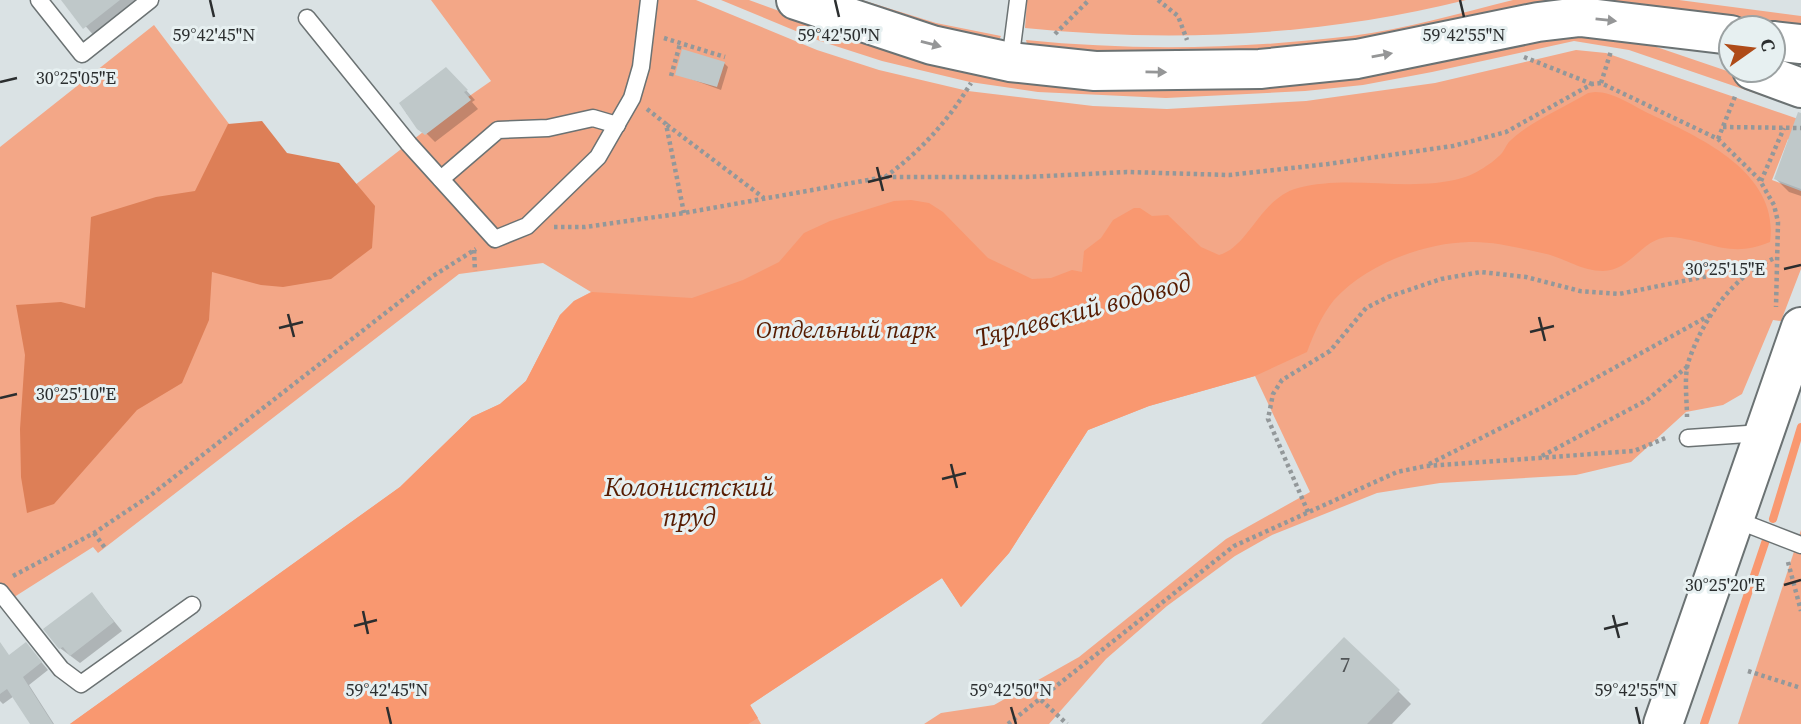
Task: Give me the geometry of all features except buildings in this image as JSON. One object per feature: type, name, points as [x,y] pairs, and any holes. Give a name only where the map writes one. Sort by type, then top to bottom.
[{"type":"street","points":[[796,0],[932,45],[1010,62],[1095,71],[1260,69],[1357,59],[1538,22],[1580,17],[1717,33]]},
{"type":"street","points":[[1658,27],[1717,62]]},
{"type":"street","points":[[1782,84],[1801,88]]},
{"type":"street","points":[[1663,724],[1764,433],[1788,320]]},
{"type":"lane","points":[[39,0],[82,54],[150,0]]},
{"type":"lane","points":[[307,18],[441,179],[495,239],[527,226],[598,157],[632,98],[641,67],[649,0]]},
{"type":"lane","points":[[1010,62],[1018,0]]},
{"type":"lane","points":[[441,179],[498,130],[548,128],[593,118],[617,125]]},
{"type":"lane","points":[[1688,438],[1764,433]]},
{"type":"lane","points":[[1734,519],[1801,545]]},
{"type":"lane","points":[[4,585],[61,669],[82,684],[192,605]]},
{"type":"path","points":[[1052,38],[1089,0]]},
{"type":"path","points":[[1158,0],[1178,16],[1188,44]]},
{"type":"path","points":[[646,33],[725,57]]},
{"type":"path","points":[[671,76],[680,44]]},
{"type":"path","points":[[1523,57],[1592,84]]},
{"type":"path","points":[[1601,83],[1609,57]]},
{"type":"path","points":[[527,226],[585,227],[684,213],[885,177],[1026,177],[1127,172],[1229,175],[1328,164],[1453,146],[1506,132],[1592,84],[1601,83],[1718,139],[1761,182],[1774,205],[1778,222],[1779,243],[1775,258],[1788,320]]},
{"type":"path","points":[[1718,139],[1737,84]]},
{"type":"path","points":[[885,177],[917,153],[934,135],[969,87]]},
{"type":"path","points":[[632,98],[765,198]]},
{"type":"path","points":[[666,124],[684,213]]},
{"type":"path","points":[[1723,127],[1801,128]]},
{"type":"path","points":[[1761,182],[1784,128]]},
{"type":"path","points":[[4,585],[94,533],[152,495],[433,276],[495,239]]},
{"type":"path","points":[[474,250],[475,271]]},
{"type":"path","points":[[1538,458],[1647,400],[1688,366],[1725,295],[1744,274],[1775,258]]},
{"type":"path","points":[[1308,512],[1268,419],[1273,394],[1289,375],[1318,361],[1330,351],[1366,308],[1388,297],[1441,279],[1480,272],[1526,277],[1580,291],[1619,294],[1723,273],[1744,274]]},
{"type":"path","points":[[1426,466],[1545,406],[1714,314]]},
{"type":"path","points":[[1008,724],[1234,546],[1397,472],[1426,466],[1634,451],[1667,437],[1688,438],[1688,366]]},
{"type":"path","points":[[94,533],[105,548]]},
{"type":"path","points":[[1786,558],[1801,611]]},
{"type":"path","points":[[1748,671],[1801,688]]},
{"type":"path","points":[[1041,700],[1067,724]]},
{"type":"green space","name":"Отдельный парк","points":[[431,0],[696,0],[817,50],[879,70],[968,91],[1093,106],[1167,109],[1306,101],[1435,83],[1576,50],[1606,53],[1801,120],[1801,143],[1788,139],[1772,180],[1801,191],[1801,269],[1781,321],[1773,320],[1742,394],[1723,405],[1686,412],[1631,462],[1576,475],[1440,483],[1377,493],[1272,535],[1235,556],[1167,606],[1106,659],[1049,724],[924,724],[941,713],[994,705],[1079,657],[1226,539],[1310,492],[1255,376],[1149,406],[1088,430],[1009,553],[961,607],[942,578],[750,705],[761,724],[70,724],[400,487],[472,417],[500,404],[526,381],[560,315],[574,301],[591,292],[543,263],[459,274],[98,553],[93,547],[0,606],[0,147],[154,25],[305,224],[423,132],[470,100],[468,97],[491,81]]},
{"type":"green space","points":[[721,0],[749,0],[886,50],[973,70],[1554,31],[1633,39],[1717,68],[1717,80],[1629,50],[1574,41],[1363,85],[1305,91],[1166,98],[1038,92],[970,82],[882,61],[820,41]]},
{"type":"green space","points":[[826,0],[862,0],[936,23],[1001,36],[996,46]]},
{"type":"green space","points":[[1027,0],[1466,0],[1357,22],[1302,29],[1136,35],[1025,28]]},
{"type":"green space","points":[[1513,0],[1561,0],[1423,34],[1232,58],[1029,52],[1026,40],[1148,47],[1270,44],[1392,29]]},
{"type":"green space","points":[[1597,0],[1679,0],[1786,14],[1717,16]]},
{"type":"green space","points":[[1787,14],[1801,16],[1801,27],[1787,25]]},
{"type":"green space","points":[[1728,84],[1766,84],[1801,96],[1801,109]]},
{"type":"green space","points":[[1801,530],[1801,724],[1738,724]]},
{"type":"shaded area","points":[[262,121],[287,153],[339,163],[375,206],[372,248],[331,279],[283,287],[261,285],[212,272],[209,320],[182,383],[137,410],[54,504],[27,513],[21,477],[20,429],[25,355],[16,305],[61,302],[85,308],[91,217],[156,197],[195,191],[228,124]]},
{"type":"water","name":"Колонистский пруд","points":[[1595,92],[1623,100],[1692,134],[1733,161],[1763,196],[1770,218],[1770,242],[1756,247],[1732,249],[1686,239],[1662,238],[1653,241],[1622,265],[1603,271],[1587,269],[1550,255],[1478,242],[1451,243],[1396,258],[1362,276],[1334,300],[1319,324],[1307,352],[1255,376],[1149,406],[1088,430],[1009,553],[961,607],[942,578],[750,705],[758,718],[748,724],[70,724],[400,487],[472,417],[500,404],[526,381],[560,315],[574,301],[592,292],[692,298],[743,280],[779,262],[804,233],[830,221],[894,201],[929,203],[943,212],[988,258],[1032,279],[1051,278],[1072,270],[1082,272],[1084,251],[1101,238],[1113,220],[1134,208],[1140,208],[1152,216],[1168,215],[1201,247],[1219,255],[1239,243],[1264,211],[1285,193],[1318,184],[1421,184],[1467,176],[1494,161],[1510,141],[1528,127],[1588,93]]},
{"type":"waterway","points":[[1773,519],[1801,427]]},
{"type":"waterway","points":[[1704,724],[1766,540]]},
{"type":"water label","name":"Тярлевский водовод","points":[[1083,310]]}]
